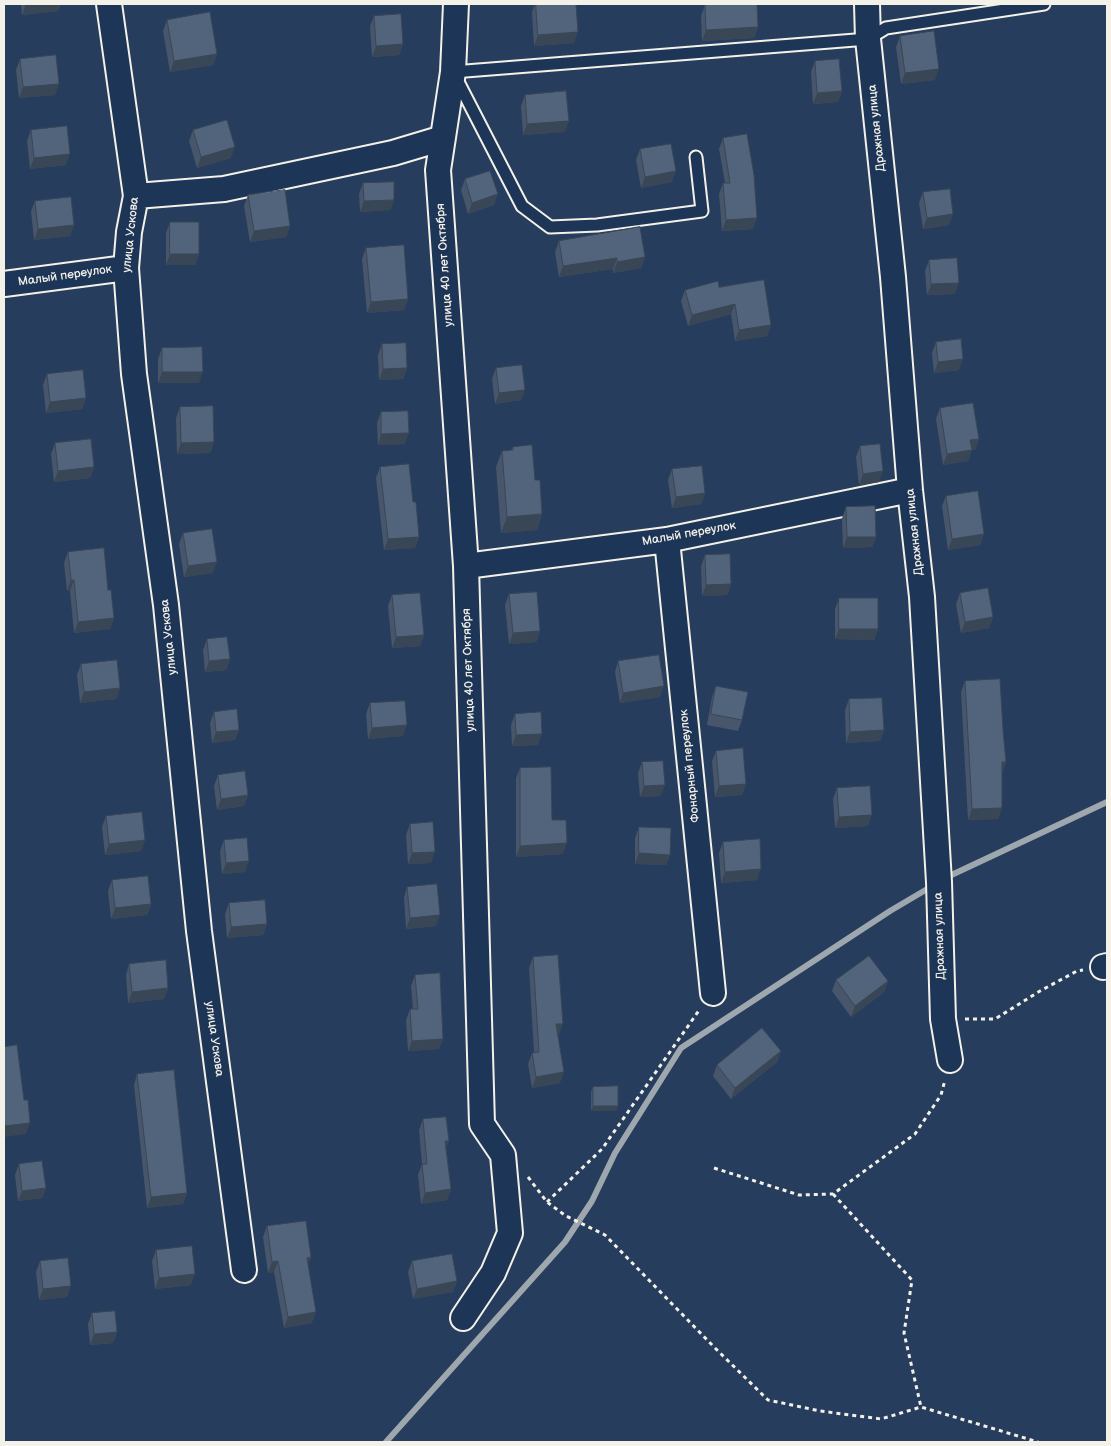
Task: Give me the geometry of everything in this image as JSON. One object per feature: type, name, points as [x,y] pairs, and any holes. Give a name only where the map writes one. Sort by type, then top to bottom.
[{"type":"street","name":"улица Ускова","points":[[109,4],[136,196],[129,232],[126,268],[134,374],[166,605],[200,931],[244,1270]]},
{"type":"street","name":"улица 40 лет Октября","points":[[456,4],[454,72],[438,170],[466,566],[482,1124],[503,1155],[510,1233],[493,1273],[463,1318]]},
{"type":"street","name":"Дражная улица","points":[[867,4],[868,39],[893,277],[910,490],[922,597],[939,882],[943,1018],[950,1060]]},
{"type":"street","points":[[136,196],[224,189],[393,153],[443,138]]},
{"type":"street","name":"Малый переулок","points":[[4,284],[126,268]]},
{"type":"street","name":"Малый переулок","points":[[466,566],[667,540],[910,490]]},
{"type":"street","name":"Фонарный переулок","points":[[667,540],[713,993]]},
{"type":"lane","points":[[696,157],[702,211],[597,225],[550,228],[522,206],[454,72],[868,39],[886,28],[1044,4]]},
{"type":"path","points":[[943,1018],[995,1019],[1077,971],[1105,966]]},
{"type":"path","points":[[547,1202],[602,1149],[664,1058],[713,993]]},
{"type":"path","points":[[714,1168],[798,1195],[833,1194],[915,1134],[941,1095],[950,1060]]},
{"type":"path","points":[[503,1155],[527,1176],[547,1202],[566,1216],[604,1235],[768,1400],[820,1411],[881,1418],[921,1406],[1038,1442]]},
{"type":"path","points":[[833,1194],[912,1280],[904,1333],[921,1406]]},
{"type":"building","points":[[536,4],[576,4],[578,32],[538,35]]},
{"type":"building","points":[[757,4],[758,27],[706,30],[705,5]]},
{"type":"building","points":[[210,12],[217,54],[174,61],[167,20]]},
{"type":"building","points":[[401,14],[403,44],[376,46],[374,16]]},
{"type":"building","points":[[934,31],[939,69],[905,73],[900,36]]},
{"type":"building","points":[[56,55],[59,84],[23,87],[20,59]]},
{"type":"building","points":[[839,59],[842,91],[817,93],[815,61]]},
{"type":"building","points":[[566,91],[569,121],[527,124],[525,95]]},
{"type":"building","points":[[227,120],[235,147],[201,157],[193,130]]},
{"type":"building","points":[[67,126],[70,154],[34,158],[31,130]]},
{"type":"building","points":[[747,134],[754,175],[757,218],[726,220],[723,183],[730,183],[723,138]]},
{"type":"building","points":[[671,144],[676,171],[645,177],[640,149]]},
{"type":"building","points":[[490,171],[498,194],[472,203],[465,179]]},
{"type":"building","points":[[394,182],[394,200],[364,201],[363,183]]},
{"type":"building","points":[[950,189],[953,214],[927,218],[923,192]]},
{"type":"building","points":[[285,190],[290,226],[254,231],[248,195]]},
{"type":"building","points":[[71,197],[74,225],[38,229],[35,201]]},
{"type":"building","points":[[170,222],[199,222],[199,254],[170,254]]},
{"type":"building","points":[[640,227],[645,257],[617,262],[617,258],[563,266],[559,241]]},
{"type":"building","points":[[404,245],[408,299],[371,302],[366,248]]},
{"type":"building","points":[[957,258],[959,283],[931,284],[929,260]]},
{"type":"building","points":[[764,280],[771,325],[739,330],[735,304],[692,315],[685,290],[718,281],[719,287]]},
{"type":"building","points":[[961,339],[963,359],[938,362],[936,342]]},
{"type":"building","points":[[406,343],[407,368],[383,369],[382,344]]},
{"type":"building","points":[[202,347],[203,372],[162,372],[162,348]]},
{"type":"building","points":[[522,365],[525,390],[499,393],[496,368]]},
{"type":"building","points":[[83,370],[86,398],[50,402],[47,374]]},
{"type":"building","points":[[973,403],[979,439],[970,440],[972,450],[947,454],[940,408]]},
{"type":"building","points":[[213,406],[214,442],[181,443],[180,407]]},
{"type":"building","points":[[408,411],[409,433],[381,434],[381,412]]},
{"type":"building","points":[[91,439],[94,467],[58,471],[55,443]]},
{"type":"building","points":[[880,444],[883,471],[863,474],[860,446]]},
{"type":"building","points":[[532,445],[535,480],[540,480],[542,514],[507,517],[502,451],[513,450],[513,447]]},
{"type":"building","points":[[409,464],[413,502],[416,502],[419,537],[388,539],[380,467]]},
{"type":"building","points":[[702,466],[705,493],[676,497],[672,469]]},
{"type":"building","points":[[978,491],[984,534],[952,539],[946,496]]},
{"type":"building","points":[[875,506],[876,537],[847,537],[846,507]]},
{"type":"building","points":[[212,529],[217,562],[188,566],[183,533]]},
{"type":"building","points":[[104,548],[108,590],[111,590],[114,618],[78,622],[74,580],[71,580],[68,552]]},
{"type":"building","points":[[730,554],[731,584],[706,585],[705,555]]},
{"type":"building","points":[[988,588],[993,617],[965,622],[960,593]]},
{"type":"building","points":[[537,592],[540,631],[513,633],[509,594]]},
{"type":"building","points":[[420,593],[424,635],[396,637],[392,595]]},
{"type":"building","points":[[839,598],[878,598],[878,629],[839,629]]},
{"type":"building","points":[[227,637],[230,659],[209,661],[207,639]]},
{"type":"building","points":[[659,655],[664,686],[623,693],[618,661]]},
{"type":"building","points":[[117,660],[120,688],[84,692],[81,664]]},
{"type":"building","points":[[1000,679],[1006,762],[1002,762],[1002,808],[972,809],[965,681]]},
{"type":"building","points":[[716,686],[748,692],[742,720],[711,714]]},
{"type":"building","points":[[882,698],[884,730],[850,732],[849,699]]},
{"type":"building","points":[[405,701],[407,725],[372,728],[370,703]]},
{"type":"building","points":[[237,709],[239,730],[216,732],[214,712]]},
{"type":"building","points":[[541,712],[542,734],[516,735],[515,714]]},
{"type":"building","points":[[743,748],[746,784],[719,786],[716,751]]},
{"type":"building","points":[[663,761],[665,785],[644,786],[642,762]]},
{"type":"building","points":[[551,767],[552,820],[566,820],[567,843],[520,846],[520,768]]},
{"type":"building","points":[[245,771],[248,795],[221,799],[218,775]]},
{"type":"building","points":[[870,786],[872,815],[839,817],[837,788]]},
{"type":"building","points":[[142,812],[145,840],[109,844],[106,816]]},
{"type":"building","points":[[433,822],[435,852],[412,853],[410,824]]},
{"type":"building","points":[[639,827],[671,828],[670,855],[639,853]]},
{"type":"building","points":[[247,838],[249,861],[226,863],[224,840]]},
{"type":"building","points":[[760,839],[761,869],[725,872],[723,842]]},
{"type":"building","points":[[148,876],[151,904],[115,908],[112,880]]},
{"type":"building","points":[[437,884],[440,915],[410,918],[407,887]]},
{"type":"building","points":[[265,900],[267,924],[231,927],[229,903]]},
{"type":"building","points":[[558,955],[563,1024],[556,1024],[564,1072],[536,1077],[532,1053],[539,1052],[533,957]]},
{"type":"building","points":[[869,956],[888,981],[855,1006],[836,980]]},
{"type":"building","points":[[166,960],[168,988],[132,992],[129,964]]},
{"type":"building","points":[[440,973],[443,1039],[412,1041],[410,1009],[418,1009],[415,975]]},
{"type":"building","points":[[762,1028],[781,1051],[735,1088],[717,1065]]},
{"type":"building","points":[[17,1045],[24,1100],[28,1100],[30,1123],[5,1126],[4,1047]]},
{"type":"building","points":[[174,1070],[187,1193],[151,1197],[137,1074]]},
{"type":"building","points":[[618,1086],[618,1106],[593,1106],[593,1087]]},
{"type":"building","points":[[446,1117],[449,1141],[445,1141],[451,1189],[425,1193],[422,1164],[427,1164],[423,1119]]},
{"type":"building","points":[[42,1161],[46,1188],[22,1191],[19,1164]]},
{"type":"building","points":[[306,1221],[311,1257],[307,1258],[316,1312],[288,1317],[278,1261],[272,1262],[267,1226]]},
{"type":"building","points":[[192,1246],[195,1274],[159,1278],[156,1250]]},
{"type":"building","points":[[452,1254],[457,1281],[417,1289],[412,1261]]},
{"type":"building","points":[[68,1258],[71,1286],[43,1289],[40,1261]]},
{"type":"building","points":[[115,1311],[117,1332],[94,1334],[92,1313]]},
{"type":"waterway","points":[[945,878],[1107,802]]},
{"type":"waterway","points":[[386,1442],[565,1242],[592,1201],[615,1153],[681,1048],[890,911],[934,885]]}]
